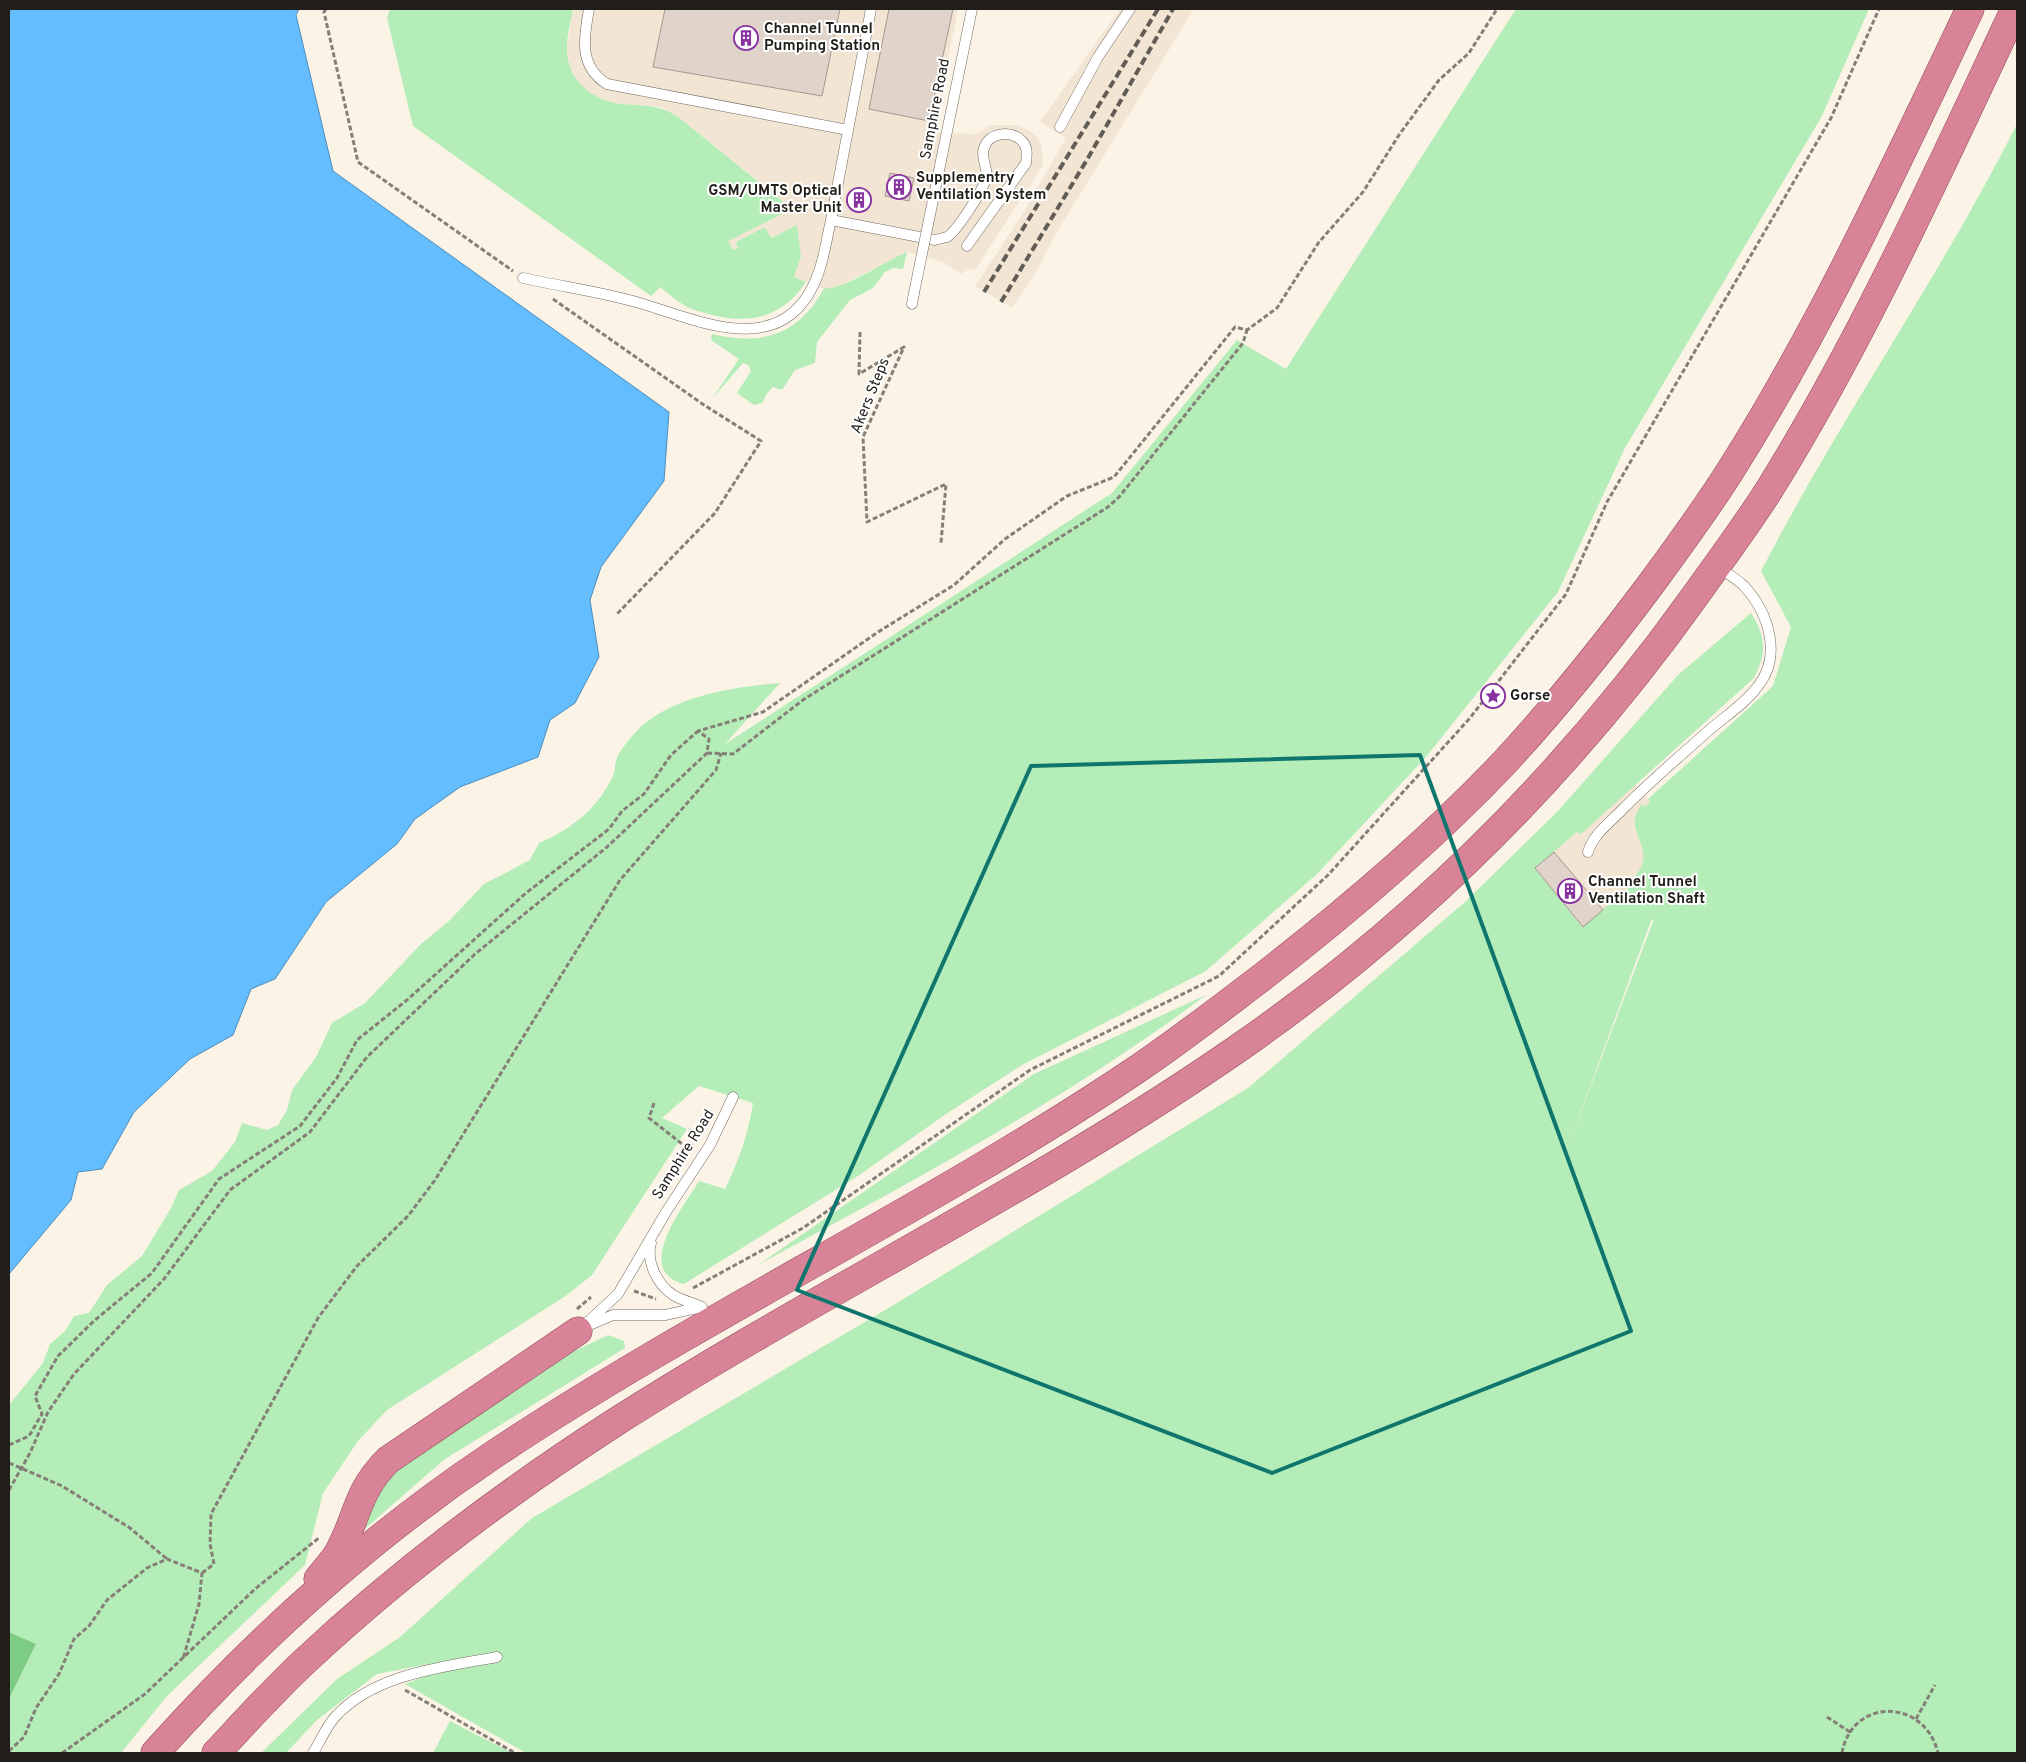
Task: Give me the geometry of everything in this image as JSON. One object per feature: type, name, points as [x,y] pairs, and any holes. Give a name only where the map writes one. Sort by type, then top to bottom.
[{"type":"highway","points":[[154,1753],[279,1627],[395,1527],[490,1457],[665,1348],[1011,1149],[1137,1070],[1212,1016],[1315,936],[1406,858],[1499,768],[1605,646],[1682,542],[1731,470],[1778,390],[1858,244],[1970,9]]},
{"type":"highway","points":[[216,1753],[303,1662],[372,1601],[468,1525],[525,1483],[609,1426],[750,1340],[1008,1194],[1112,1131],[1239,1048],[1326,984],[1412,913],[1528,800],[1627,687],[1717,566],[1766,494],[1816,410],[1899,254],[2015,9]]},
{"type":"highway","points":[[699,1297],[886,1222]]},
{"type":"highway","points":[[279,1627],[336,1556],[360,1497],[378,1470],[412,1442],[578,1331]]},
{"type":"lane","points":[[589,9],[584,40],[584,54],[595,75],[607,84],[848,130]]},
{"type":"lane","points":[[524,278],[640,303],[709,325],[732,329],[764,327],[790,314],[811,290],[818,276],[831,220],[871,9]]},
{"type":"lane","name":"Samphire Road","points":[[912,304],[972,9]]},
{"type":"lane","points":[[1060,127],[1098,58],[1130,9]]},
{"type":"lane","points":[[831,220],[935,240],[947,237],[986,178],[983,150],[987,142],[1001,134],[1017,137],[1023,142],[1027,150],[1026,163],[967,246]]},
{"type":"lane","points":[[1588,852],[1591,843],[1598,834],[1629,803],[1748,698],[1766,676],[1771,659],[1769,628],[1760,609],[1745,587],[1717,566]]},
{"type":"lane","name":"Samphire Road","points":[[578,1331],[618,1294],[710,1146],[733,1097]]},
{"type":"lane","name":"Samphire Road","points":[[658,1228],[649,1252],[651,1265],[657,1278],[672,1294],[699,1297]]},
{"type":"lane","points":[[578,1331],[612,1315],[665,1315],[699,1297]]},
{"type":"lane","points":[[313,1753],[334,1719],[348,1704],[369,1690],[390,1682],[446,1667],[497,1657]]},
{"type":"path","points":[[326,9],[324,12],[358,162],[704,405],[761,441],[715,513],[616,615]]},
{"type":"path","points":[[707,753],[732,754],[803,700],[1108,507],[1119,497],[1243,343],[1247,330],[1277,308],[1319,242],[1363,192],[1399,135],[1439,80],[1468,53],[1496,9]]},
{"type":"path","points":[[699,1297],[1030,1070],[1219,976],[1328,875],[1470,718],[1566,594],[1607,502],[1831,118],[1879,9]]},
{"type":"path","points":[[9,1445],[29,1436],[42,1414],[35,1396],[58,1356],[95,1320],[152,1273],[219,1180],[300,1126],[337,1078],[357,1040],[407,1000],[526,893],[609,829],[622,810],[644,794],[671,755],[698,731],[763,712],[878,632],[954,585],[1005,539],[1066,496],[1114,477],[1235,327],[1247,330]]},
{"type":"path","name":"Akers Steps","points":[[860,332],[859,374],[904,347],[863,437],[867,522],[946,484],[941,544]]},
{"type":"path","points":[[9,1490],[48,1412],[74,1374],[164,1279],[230,1190],[310,1132],[367,1057],[475,954],[607,847],[707,753],[708,739],[698,731]]},
{"type":"path","points":[[183,1659],[199,1604],[202,1573],[214,1564],[210,1544],[211,1514],[318,1318],[356,1266],[408,1216],[435,1180],[620,880],[716,770],[721,753]]},
{"type":"path","points":[[654,1104],[649,1118],[694,1153]]},
{"type":"path","points":[[634,1291],[654,1299]]},
{"type":"path","points":[[9,1463],[62,1486],[130,1528],[168,1559],[202,1573]]},
{"type":"path","points":[[62,1753],[145,1694],[255,1589],[325,1533]]},
{"type":"path","points":[[9,1751],[24,1738],[36,1708],[59,1674],[74,1639],[89,1626],[107,1600],[147,1568],[168,1559]]},
{"type":"path","points":[[390,1682],[515,1753]]},
{"type":"path","points":[[1916,1719],[1935,1686]]},
{"type":"path","points":[[1842,1753],[1850,1732],[1860,1721],[1873,1714],[1888,1711],[1903,1713],[1916,1719],[1927,1728],[1935,1741],[1938,1753]]},
{"type":"path","points":[[1827,1717],[1850,1732]]},
{"type":"highlighted area","points":[[1420,755],[1631,1331],[1272,1473],[797,1290],[1031,766]]},
{"type":"shaded area","points":[[573,9],[958,9],[933,132],[975,134],[991,125],[1017,125],[1030,131],[1037,137],[1042,146],[1043,165],[975,270],[967,268],[961,274],[943,262],[907,252],[828,290],[794,277],[801,257],[797,225],[770,238],[765,228],[736,242],[738,248],[733,250],[728,241],[792,209],[767,188],[677,116],[662,107],[620,104],[598,99],[581,86],[569,66],[567,47]]},
{"type":"shaded area","points":[[1120,9],[1194,9],[1055,235],[1038,269],[1012,308],[975,286],[1020,218],[1066,138],[1040,122]]},
{"type":"shaded area","points":[[1628,776],[1648,799],[1656,818],[1663,858],[1591,938],[1478,946],[1567,824]]},
{"type":"green space","points":[[390,9],[573,9],[567,47],[568,59],[571,69],[582,86],[600,98],[611,102],[657,107],[677,116],[792,209],[728,241],[733,250],[738,248],[736,242],[765,227],[771,238],[797,225],[801,257],[794,277],[806,282],[795,296],[782,307],[769,314],[755,318],[725,318],[692,309],[679,302],[660,287],[651,296],[413,126],[387,18]]},
{"type":"green space","points":[[1516,9],[1869,9],[1822,116],[1625,448],[1558,592],[1426,757],[1317,874],[1206,971],[1022,1065],[946,1114],[858,1176],[684,1284],[669,1277],[662,1266],[662,1252],[666,1237],[699,1181],[725,1189],[742,1147],[753,1103],[699,1086],[662,1118],[687,1129],[592,1275],[567,1295],[387,1410],[358,1441],[323,1493],[305,1565],[167,1696],[121,1753],[9,1753],[9,1699],[36,1644],[9,1632],[9,1405],[43,1363],[50,1344],[65,1331],[74,1316],[89,1313],[107,1285],[142,1256],[171,1208],[179,1190],[212,1171],[235,1142],[242,1123],[267,1130],[278,1125],[287,1110],[292,1090],[316,1057],[332,1023],[365,1003],[421,944],[450,920],[484,884],[530,860],[539,843],[562,831],[582,817],[607,788],[614,774],[617,758],[623,748],[647,722],[663,711],[701,696],[741,687],[780,683],[725,744],[1112,493],[1237,340],[1286,369]]},
{"type":"green space","points":[[2017,124],[2017,1753],[526,1753],[405,1684],[482,1654],[377,1674],[317,1720],[286,1753],[261,1753],[337,1679],[400,1637],[532,1518],[892,1306],[1248,1088],[1466,901],[1557,812],[1678,675],[1751,613],[1760,629],[1763,645],[1761,661],[1754,678],[1581,834],[1577,832],[1535,868],[1582,927],[1631,886],[1629,883],[1639,871],[1643,860],[1643,851],[1635,825],[1636,815],[1642,804],[1644,807],[1650,803],[1648,799],[1773,686],[1791,627],[1761,571],[1824,458],[1956,237]],"holes":[[[1654,919],[1567,1149],[1651,921]]]},
{"type":"green space","points":[[907,252],[903,269],[893,268],[885,272],[873,288],[850,300],[817,342],[815,363],[795,370],[782,390],[773,387],[762,403],[754,405],[737,393],[751,371],[748,365],[743,363],[712,399],[739,359],[711,340],[712,334],[747,338],[763,337],[777,333],[803,317],[824,288],[841,285]]},
{"type":"green space","points":[[1206,995],[1153,1033],[1043,1105],[873,1203],[758,1265],[1034,1074]]},
{"type":"green space","points":[[608,1335],[624,1341],[625,1348],[445,1459],[360,1533],[359,1517],[396,1470],[566,1355]]},
{"type":"green space","points":[[9,1632],[36,1644],[9,1699]]},
{"type":"green space","points":[[450,1721],[512,1753],[433,1753]]},
{"type":"water","points":[[9,9],[299,9],[296,15],[333,171],[669,412],[664,481],[601,567],[590,600],[599,657],[575,703],[550,720],[538,757],[460,787],[415,819],[397,844],[326,902],[275,979],[251,989],[233,1035],[190,1059],[134,1112],[102,1169],[78,1172],[71,1200],[9,1274]]},
{"type":"building","name":"Channel Tunnel Pumping Station","points":[[665,9],[840,9],[822,96],[653,67]]},
{"type":"building","points":[[889,9],[953,9],[929,121],[869,109]]},
{"type":"building","name":"Supplementry Ventilation System","points":[[890,173],[914,178],[909,201],[885,196]]},
{"type":"building","name":"Channel Tunnel Ventilation Shaft","points":[[1554,852],[1603,910],[1583,927],[1535,868]]},
{"type":"railway","points":[[984,292],[1158,9]]},
{"type":"railway","points":[[1001,302],[1088,158],[1173,9]]},
{"type":"place","name":"Channel Tunnel Pumping Station","points":[[746,38]]},
{"type":"place","name":"Supplementry Ventilation System","points":[[899,187]]},
{"type":"place","name":"GSM/UMTS Optical Master Unit","points":[[859,200]]},
{"type":"place","name":"Gorse","points":[[1493,696]]},
{"type":"place","name":"Channel Tunnel Ventilation Shaft","points":[[1570,891]]}]
